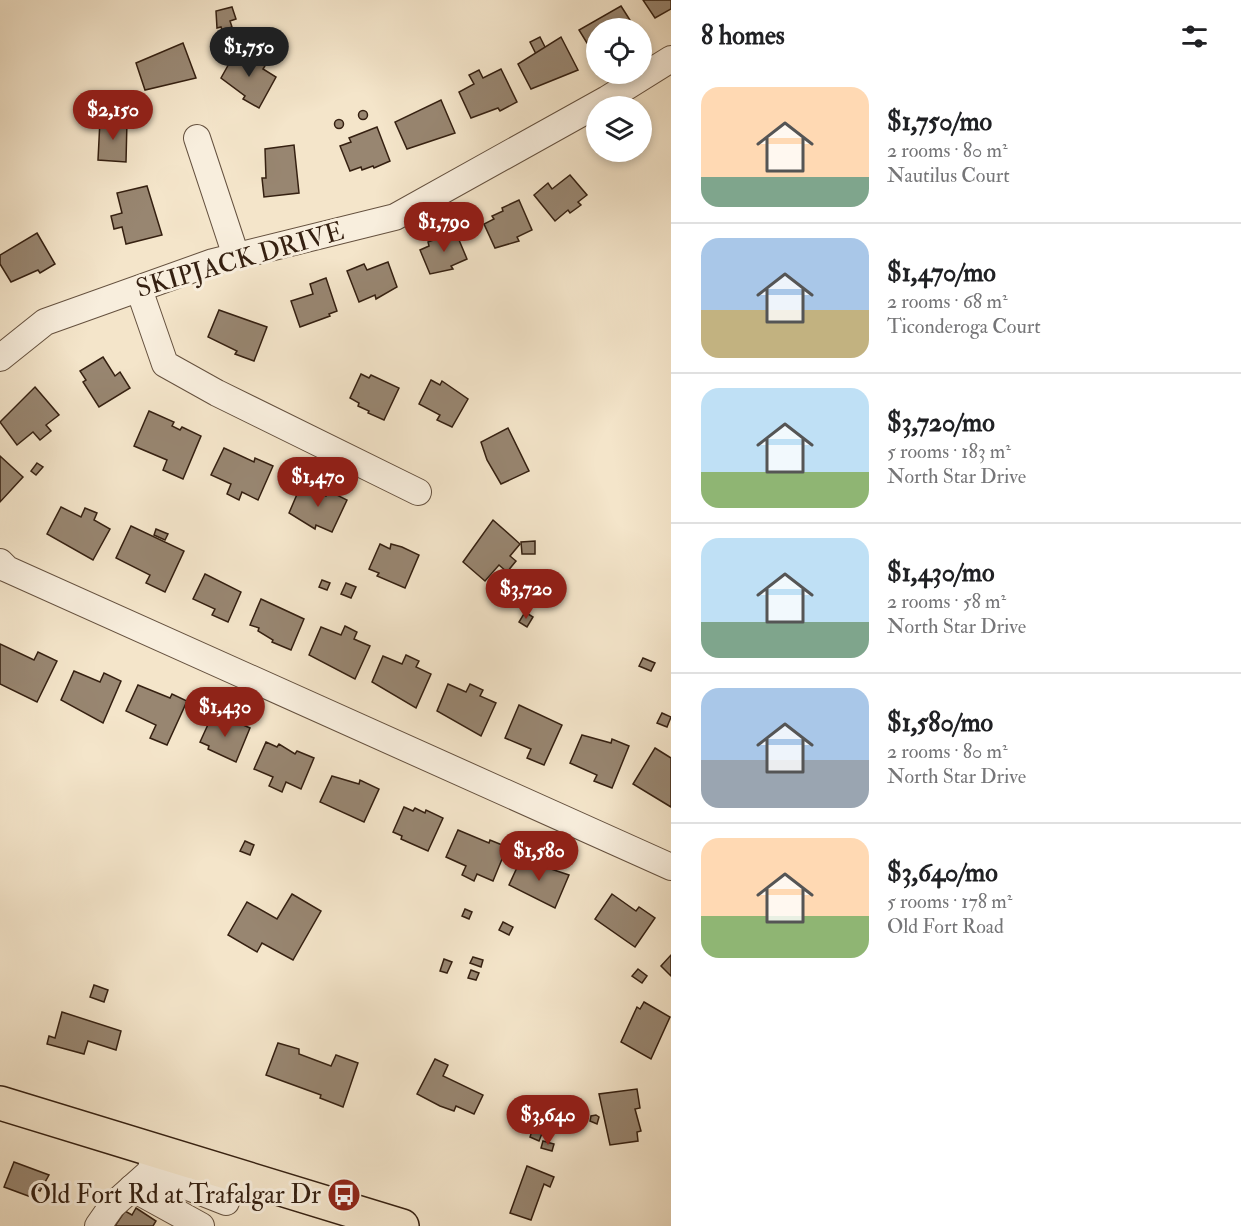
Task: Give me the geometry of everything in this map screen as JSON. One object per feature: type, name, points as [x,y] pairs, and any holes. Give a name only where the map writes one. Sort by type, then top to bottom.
[{"type":"main road","points":[[0,1103],[146,1170],[402,1226]]},
{"type":"street","name":"SKIPJACK DRIVE","points":[[0,358],[45,322],[236,256],[395,217],[607,99],[671,59]]},
{"type":"street","points":[[197,138],[236,256]]},
{"type":"street","points":[[139,289],[165,364],[418,492]]},
{"type":"street","points":[[0,562],[18,574],[671,867]]},
{"type":"street","points":[[98,1226],[112,1206],[146,1170],[201,1226],[233,1189]]},
{"type":"building","points":[[643,0],[671,0],[671,9],[655,18]]},
{"type":"building","points":[[621,6],[629,18],[600,18]]},
{"type":"building","points":[[232,7],[236,19],[230,21],[232,27],[222,30],[221,27],[217,28],[216,11]]},
{"type":"building","points":[[586,26],[586,41],[579,30]]},
{"type":"building","points":[[540,37],[546,49],[536,54],[530,42]]},
{"type":"building","points":[[561,37],[578,70],[531,89],[518,64]]},
{"type":"building","points":[[183,43],[196,78],[145,90],[136,63]]},
{"type":"building","points":[[235,53],[251,62],[256,54],[268,61],[263,69],[276,77],[259,108],[243,99],[245,96],[221,78]]},
{"type":"building","points":[[501,69],[517,102],[500,111],[498,108],[471,118],[459,92],[474,84],[469,75],[479,70],[483,78]]},
{"type":"building","points":[[441,100],[455,133],[407,149],[395,122]]},
{"type":"building","points":[[363,110],[368,115],[363,120],[358,115]]},
{"type":"building","points":[[100,120],[127,121],[126,162],[98,160]]},
{"type":"building","points":[[339,120],[343,124],[339,128],[335,124]]},
{"type":"building","points":[[377,127],[390,161],[374,168],[373,166],[362,170],[361,167],[350,171],[340,146],[351,142],[349,138]]},
{"type":"building","points":[[294,145],[299,193],[264,197],[262,178],[266,178],[265,149]]},
{"type":"building","points":[[570,175],[587,195],[578,202],[581,205],[570,213],[568,210],[555,221],[534,195],[548,183],[552,189]]},
{"type":"building","points":[[147,186],[162,235],[126,244],[122,227],[114,229],[111,216],[122,213],[117,193]]},
{"type":"building","points":[[519,200],[532,230],[517,237],[519,241],[495,248],[484,224],[494,219],[492,216],[503,211],[502,208]]},
{"type":"building","points":[[454,228],[467,259],[451,266],[453,269],[430,274],[420,250],[429,246],[428,242],[439,238],[438,235]]},
{"type":"building","points":[[37,233],[55,264],[40,273],[38,270],[11,282],[0,264],[0,255]]},
{"type":"building","points":[[388,262],[397,287],[376,299],[375,295],[359,302],[347,271],[364,264],[367,270]]},
{"type":"building","points":[[326,278],[337,311],[329,314],[330,316],[300,327],[291,301],[313,294],[310,284]]},
{"type":"building","points":[[219,310],[267,327],[254,361],[235,354],[237,351],[208,337]]},
{"type":"building","points":[[103,357],[115,376],[120,372],[130,388],[99,407],[83,382],[86,380],[80,371]]},
{"type":"building","points":[[361,374],[369,378],[371,375],[399,388],[384,420],[368,413],[369,411],[358,406],[359,403],[350,398]]},
{"type":"building","points":[[431,380],[440,385],[442,381],[468,399],[452,427],[437,420],[440,415],[419,404]]},
{"type":"building","points":[[35,387],[59,415],[46,425],[51,431],[40,440],[33,432],[17,445],[0,422]]},
{"type":"building","points":[[149,411],[174,422],[172,426],[180,430],[182,427],[201,436],[183,479],[163,470],[167,460],[134,446]]},
{"type":"building","points":[[508,428],[529,471],[501,484],[487,460],[481,442]]},
{"type":"building","points":[[224,448],[254,462],[255,458],[273,466],[258,500],[242,492],[239,500],[227,494],[231,484],[211,475]]},
{"type":"building","points":[[0,456],[23,477],[0,502]]},
{"type":"building","points":[[37,463],[43,467],[36,475],[31,471]]},
{"type":"building","points":[[301,485],[326,496],[329,491],[347,500],[332,532],[316,525],[315,529],[289,513]]},
{"type":"building","points":[[61,507],[81,517],[85,508],[97,513],[94,520],[110,529],[93,560],[47,534]]},
{"type":"building","points":[[493,520],[520,544],[510,556],[516,561],[507,572],[499,565],[485,581],[463,562]]},
{"type":"building","points":[[131,526],[184,551],[165,592],[146,583],[150,575],[116,558]]},
{"type":"building","points":[[156,529],[168,534],[165,540],[154,535]]},
{"type":"building","points":[[535,541],[535,554],[522,554],[521,542]]},
{"type":"building","points":[[380,544],[390,549],[391,544],[402,547],[419,555],[405,588],[377,576],[379,573],[369,569]]},
{"type":"building","points":[[205,574],[241,592],[228,622],[212,615],[215,609],[193,599]]},
{"type":"building","points":[[322,580],[330,583],[327,590],[319,587]]},
{"type":"building","points":[[346,583],[356,587],[351,598],[341,594]]},
{"type":"building","points":[[261,599],[304,619],[291,650],[272,642],[273,640],[258,631],[259,628],[250,625]]},
{"type":"building","points":[[525,612],[533,617],[527,627],[519,622]]},
{"type":"building","points":[[345,626],[357,632],[354,639],[370,646],[355,679],[309,655],[321,627],[341,635]]},
{"type":"building","points":[[0,644],[34,660],[38,652],[57,661],[37,702],[0,684]]},
{"type":"building","points":[[406,655],[419,661],[416,667],[431,674],[416,708],[372,682],[383,656],[402,664]]},
{"type":"building","points":[[643,658],[655,663],[651,671],[639,666]]},
{"type":"building","points":[[74,671],[100,682],[104,673],[121,681],[103,723],[61,700]]},
{"type":"building","points":[[448,684],[466,692],[470,684],[483,690],[480,696],[496,703],[481,736],[437,711]]},
{"type":"building","points":[[138,685],[170,698],[172,694],[187,701],[167,745],[150,738],[156,725],[126,711]]},
{"type":"building","points":[[519,705],[562,725],[544,765],[527,758],[531,749],[505,738]]},
{"type":"building","points":[[662,713],[671,717],[667,727],[657,723]]},
{"type":"building","points":[[211,718],[221,722],[222,718],[234,721],[250,728],[236,762],[208,749],[209,746],[200,742]]},
{"type":"building","points":[[582,735],[611,743],[612,739],[629,746],[612,788],[594,781],[597,775],[570,763]]},
{"type":"building","points":[[266,742],[277,747],[279,744],[295,754],[297,751],[314,758],[301,789],[286,782],[282,792],[269,786],[273,777],[254,769]]},
{"type":"building","points":[[655,748],[671,758],[671,807],[633,784]]},
{"type":"building","points":[[332,776],[359,784],[360,780],[379,789],[364,822],[320,802]]},
{"type":"building","points":[[404,807],[413,811],[415,808],[425,813],[426,810],[443,818],[428,851],[401,839],[402,836],[393,832]]},
{"type":"building","points":[[458,830],[489,843],[490,840],[507,847],[493,881],[477,874],[474,881],[462,875],[466,866],[446,857]]},
{"type":"building","points":[[245,841],[254,845],[250,855],[240,851]]},
{"type":"building","points":[[521,859],[569,875],[555,908],[509,885]]},
{"type":"building","points":[[292,894],[321,911],[293,960],[262,943],[257,952],[228,935],[247,902],[277,919]]},
{"type":"building","points":[[612,894],[636,911],[639,907],[655,918],[635,947],[595,919]]},
{"type":"building","points":[[465,909],[472,912],[469,919],[462,916]]},
{"type":"building","points":[[503,922],[513,927],[509,935],[499,930]]},
{"type":"building","points":[[671,955],[671,976],[661,966]]},
{"type":"building","points":[[473,957],[483,960],[481,967],[470,963]]},
{"type":"building","points":[[444,959],[452,962],[447,973],[440,971]]},
{"type":"building","points":[[638,969],[647,976],[642,983],[632,976]]},
{"type":"building","points":[[471,970],[479,973],[476,980],[468,978]]},
{"type":"building","points":[[94,985],[108,990],[104,1002],[90,997]]},
{"type":"building","points":[[644,1002],[670,1017],[651,1059],[621,1042],[637,1007],[640,1009]]},
{"type":"building","points":[[62,1012],[121,1031],[116,1050],[88,1041],[84,1054],[47,1044],[49,1036],[55,1038]]},
{"type":"building","points":[[278,1043],[299,1049],[299,1054],[331,1066],[336,1055],[358,1063],[343,1107],[320,1098],[321,1095],[266,1075]]},
{"type":"building","points":[[435,1059],[448,1065],[443,1076],[483,1095],[474,1114],[456,1106],[454,1111],[417,1094]]},
{"type":"building","points":[[637,1089],[640,1108],[635,1109],[641,1131],[637,1132],[638,1141],[610,1145],[599,1094]]},
{"type":"building","points":[[591,1116],[599,1117],[597,1124],[590,1121]]},
{"type":"building","points":[[535,1122],[545,1126],[539,1141],[530,1137]]},
{"type":"building","points":[[543,1141],[554,1144],[552,1151],[541,1148]]},
{"type":"building","points":[[14,1162],[49,1175],[40,1191],[34,1188],[31,1197],[4,1187]]},
{"type":"building","points":[[527,1166],[554,1177],[550,1187],[544,1184],[531,1220],[510,1213]]},
{"type":"building","points":[[136,1208],[156,1221],[153,1226],[115,1226],[125,1211],[132,1215]]},
{"type":"place","name":"Old Fort Rd at Trafalgar Dr","points":[[344,1195]]}]
